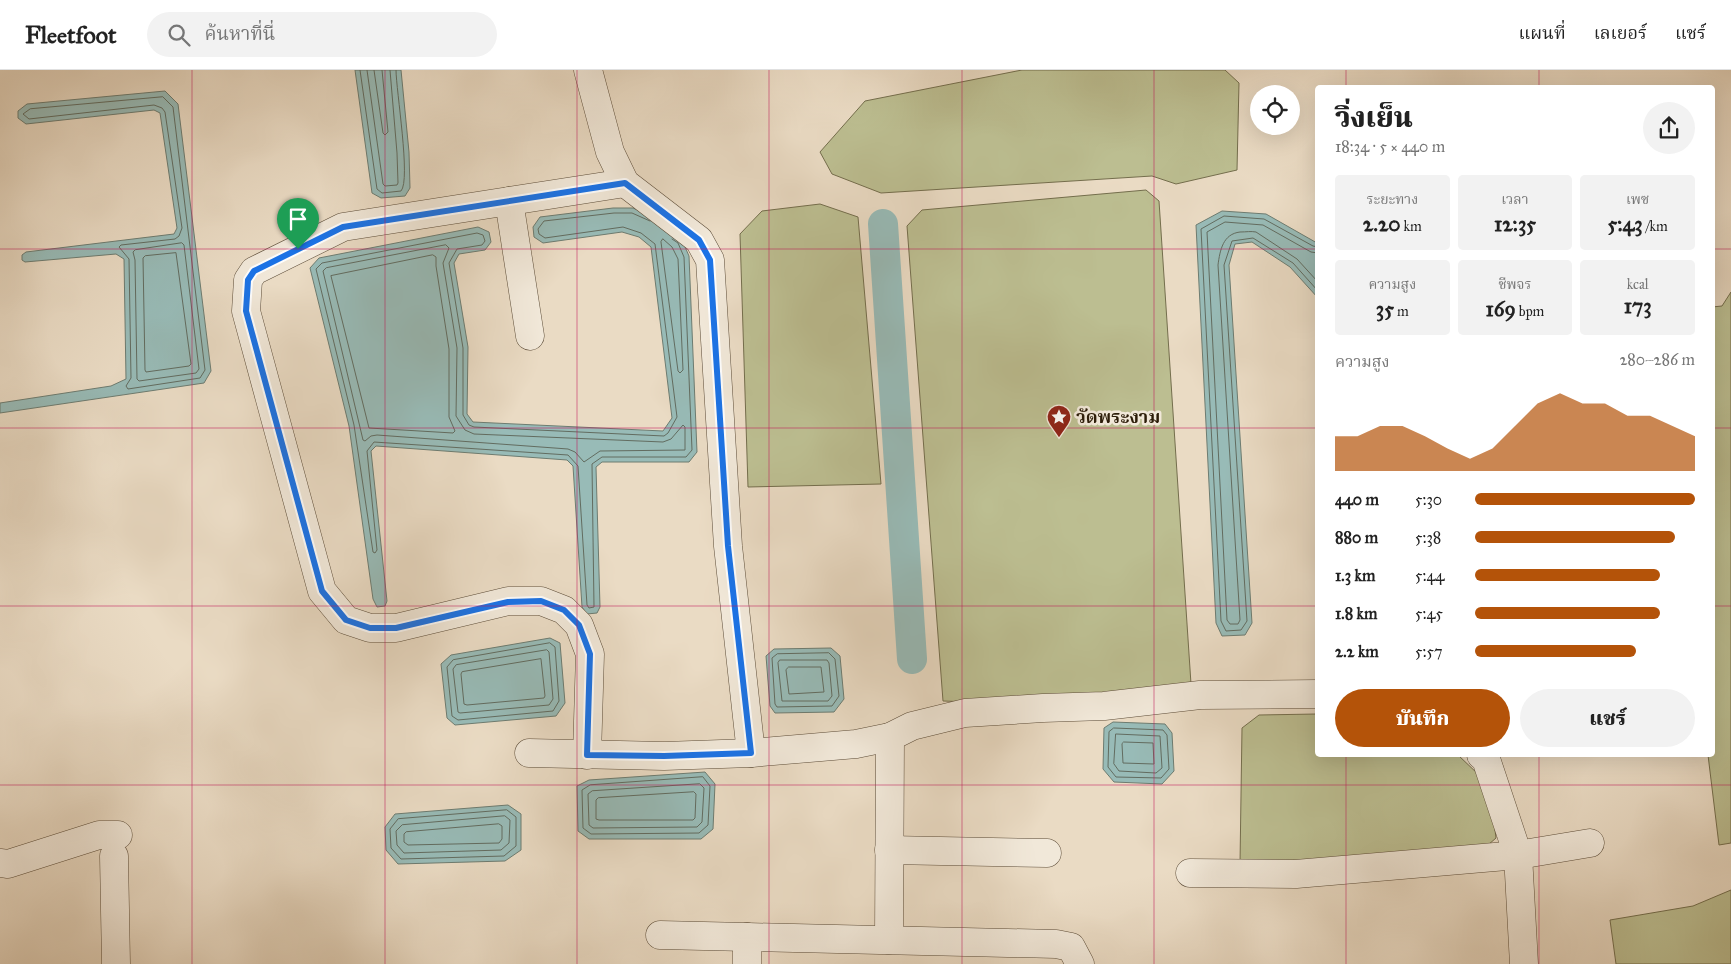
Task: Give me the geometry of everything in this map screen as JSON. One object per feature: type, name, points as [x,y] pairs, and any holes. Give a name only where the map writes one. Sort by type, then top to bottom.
[{"type":"street","points":[[588,70],[610,152],[625,183],[699,240],[710,260],[728,546],[751,753]]},
{"type":"street","points":[[587,755],[590,654],[579,625],[564,610],[541,601],[508,602],[396,628],[370,628],[346,620],[322,591],[246,311],[248,280],[254,271],[343,227],[625,183]]},
{"type":"street","points":[[509,201],[530,336]]},
{"type":"street","points":[[529,754],[664,756],[751,753],[856,744],[890,737],[912,726],[965,713],[1104,706],[1200,694],[1315,694]]},
{"type":"street","points":[[889,940],[890,737]]},
{"type":"street","points":[[1483,757],[1486,760],[1518,855],[1524,964]]},
{"type":"street","points":[[0,863],[8,864],[99,835],[116,846],[116,964]]},
{"type":"street","points":[[1190,874],[1296,874],[1518,855],[1590,843]]},
{"type":"street","points":[[890,850],[1047,853]]},
{"type":"street","points":[[660,935],[1056,944],[1071,947],[1080,964]]},
{"type":"street","points":[[747,937],[747,964]]},
{"type":"green space","points":[[1022,70],[1225,70],[1239,83],[1237,170],[1176,184],[1152,176],[881,193],[832,174],[820,152],[865,101]]},
{"type":"green space","points":[[1146,190],[1159,201],[1191,684],[1060,705],[943,701],[907,226],[922,210]]},
{"type":"green space","points":[[820,204],[858,217],[881,484],[748,487],[740,234],[762,211]]},
{"type":"green space","points":[[1731,292],[1731,843],[1719,845],[1708,757],[1715,757],[1715,307],[1722,306]]},
{"type":"green space","points":[[1315,714],[1315,757],[1460,757],[1479,775],[1493,814],[1496,838],[1488,845],[1326,864],[1240,864],[1242,728],[1259,715]]},
{"type":"green space","points":[[1731,890],[1731,964],[1616,964],[1610,920],[1693,906]]},
{"type":"water","points":[[355,70],[401,70],[409,152],[410,188],[405,196],[381,198],[372,193]]},
{"type":"water","points":[[165,91],[178,104],[211,371],[204,383],[0,413],[0,403],[111,386],[126,379],[124,259],[116,254],[25,262],[22,260],[22,255],[26,252],[174,234],[177,228],[160,113],[154,110],[26,124],[18,118],[18,111],[27,104]]},
{"type":"water","points":[[613,208],[633,208],[660,220],[682,240],[689,256],[697,452],[689,462],[602,462],[596,467],[600,607],[597,613],[587,614],[582,607],[573,466],[567,460],[376,446],[371,451],[387,601],[385,606],[377,607],[373,599],[349,426],[310,268],[319,258],[478,227],[489,232],[491,242],[485,250],[459,254],[454,263],[468,347],[467,414],[473,422],[663,431],[672,418],[651,247],[639,237],[622,232],[543,243],[534,237],[533,227],[540,217]]},
{"type":"water","points":[[1222,211],[1266,214],[1315,242],[1315,295],[1290,267],[1252,242],[1235,244],[1229,265],[1252,623],[1245,635],[1222,636],[1216,623],[1196,225]]},
{"type":"water","points":[[550,638],[560,643],[565,703],[556,716],[455,725],[447,718],[441,664],[451,655]]},
{"type":"water","points":[[831,648],[840,656],[844,699],[834,712],[775,713],[770,706],[766,656],[774,649]]},
{"type":"water","points":[[1113,722],[1165,724],[1172,733],[1174,771],[1162,784],[1114,782],[1103,769],[1104,728]]},
{"type":"water","points":[[705,772],[715,784],[713,829],[701,839],[589,839],[578,831],[577,786],[589,780]]},
{"type":"water","points":[[508,805],[521,814],[521,850],[505,861],[398,864],[386,850],[385,827],[395,814]]},
{"type":"waterway","points":[[883,224],[912,659]]},
{"type":"place","name":"วัดพระงาม","points":[[1059,438]]},
{"type":"route","points":[[625,183],[699,240],[710,260],[728,546],[751,753],[664,756],[587,755],[590,654],[579,625],[564,610],[541,601],[508,602],[396,628],[370,628],[346,620],[322,591],[246,311],[248,280],[254,271],[298,249],[343,227],[625,183]]}]
